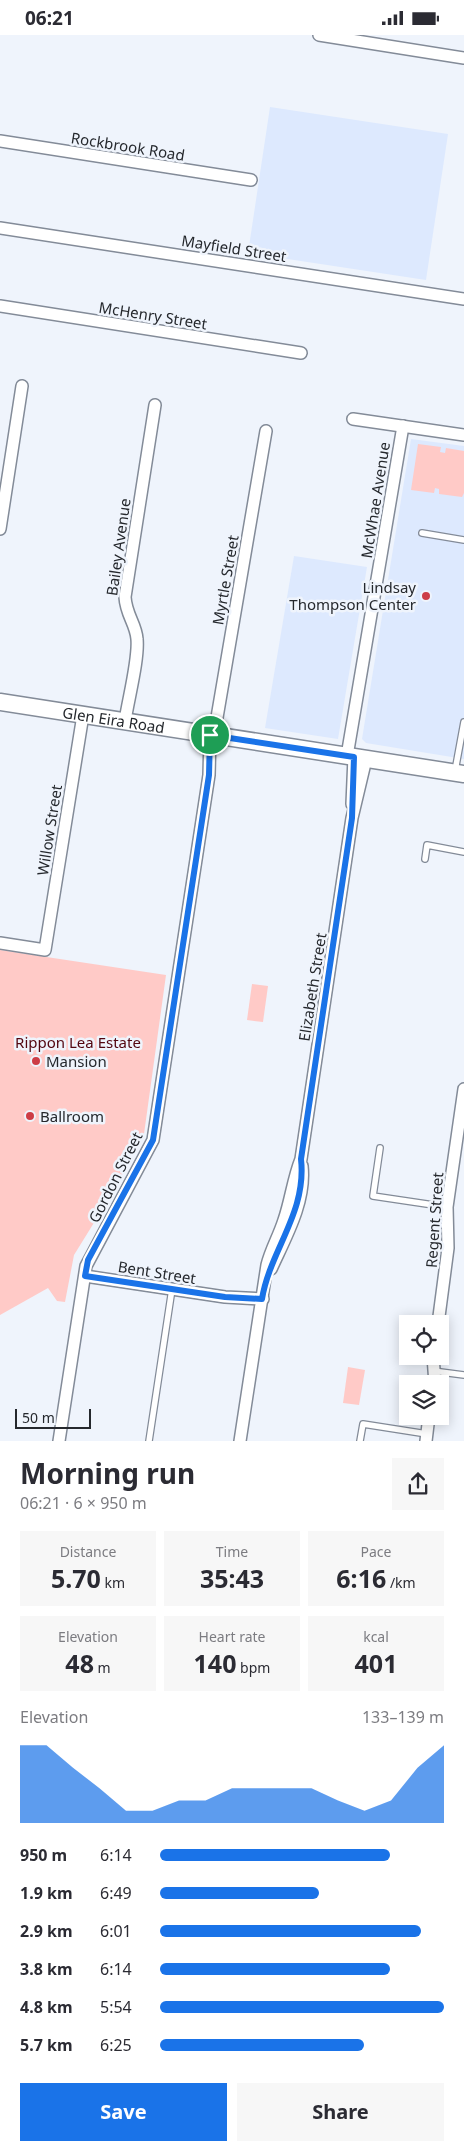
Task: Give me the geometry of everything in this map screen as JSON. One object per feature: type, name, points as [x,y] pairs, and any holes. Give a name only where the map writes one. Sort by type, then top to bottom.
[{"type":"main road","name":"Glen Eira Road","points":[[0,702],[460,774]]},
{"type":"street","points":[[319,35],[464,58]]},
{"type":"street","name":"Rockbrook Road","points":[[0,141],[251,180]]},
{"type":"street","name":"Mayfield Street","points":[[0,227],[464,299]]},
{"type":"street","name":"McHenry Street","points":[[0,306],[301,353]]},
{"type":"street","points":[[0,529],[22,386]]},
{"type":"street","name":"Bailey Avenue","points":[[125,721],[137,646],[135,631],[127,613],[125,597],[155,405]]},
{"type":"street","points":[[353,419],[464,435]]},
{"type":"street","name":"McWhae Avenue","points":[[356,758],[403,426]]},
{"type":"street","name":"Myrtle Street","points":[[214,735],[266,431]]},
{"type":"street","name":"Willow Street","points":[[0,943],[45,950],[83,715]]},
{"type":"street","name":"Gordon Street","points":[[59,1441],[88,1260],[153,1140],[214,735]]},
{"type":"street","name":"Elizabeth Street","points":[[240,1441],[270,1250],[284,1222],[294,1176],[301,1159],[352,818],[356,758]]},
{"type":"street","name":"Regent Street","points":[[439,1315],[448,1248],[447,1207],[464,1089]]},
{"type":"street","name":"Bent Street","points":[[85,1276],[262,1303]]},
{"type":"street","points":[[433,1365],[434,1375]]},
{"type":"street","points":[[426,1438],[428,1425]]},
{"type":"lane","points":[[422,533],[464,540]]},
{"type":"lane","points":[[460,774],[464,722]]},
{"type":"lane","points":[[425,859],[427,845],[464,851]]},
{"type":"lane","points":[[380,1148],[373,1197],[447,1207]]},
{"type":"lane","points":[[148,1441],[172,1289]]},
{"type":"lane","points":[[433,1371],[464,1375]]},
{"type":"lane","points":[[360,1441],[363,1424],[426,1438]]},
{"type":"shaded area","points":[[270,107],[448,134],[426,280],[248,253]]},
{"type":"shaded area","points":[[411,439],[464,446],[464,759],[366,743],[362,739]]},
{"type":"shaded area","points":[[294,556],[367,567],[338,739],[265,728]]},
{"type":"green space","points":[[418,444],[441,447],[440,452],[445,453],[446,448],[464,451],[464,493],[462,497],[439,494],[439,489],[435,488],[434,493],[411,490]]},
{"type":"green space","name":"Rippon Lea Estate","points":[[0,950],[166,975],[144,1134],[113,1192],[74,1255],[65,1302],[57,1301],[48,1288],[0,1315]]},
{"type":"green space","points":[[252,984],[268,986],[263,1022],[247,1020]]},
{"type":"green space","points":[[348,1367],[365,1370],[359,1405],[343,1403]]},
{"type":"place","name":"Lindsay Thompson Center","points":[[426,596]]},
{"type":"place","name":"Mansion","points":[[36,1061]]},
{"type":"place","name":"Ballroom","points":[[30,1116]]},
{"type":"route","points":[[210,735],[354,757],[352,818],[301,1159],[300,1193],[291,1225],[265,1284],[262,1299],[225,1297],[85,1276],[88,1260],[152,1145],[209,775],[210,735]]}]
